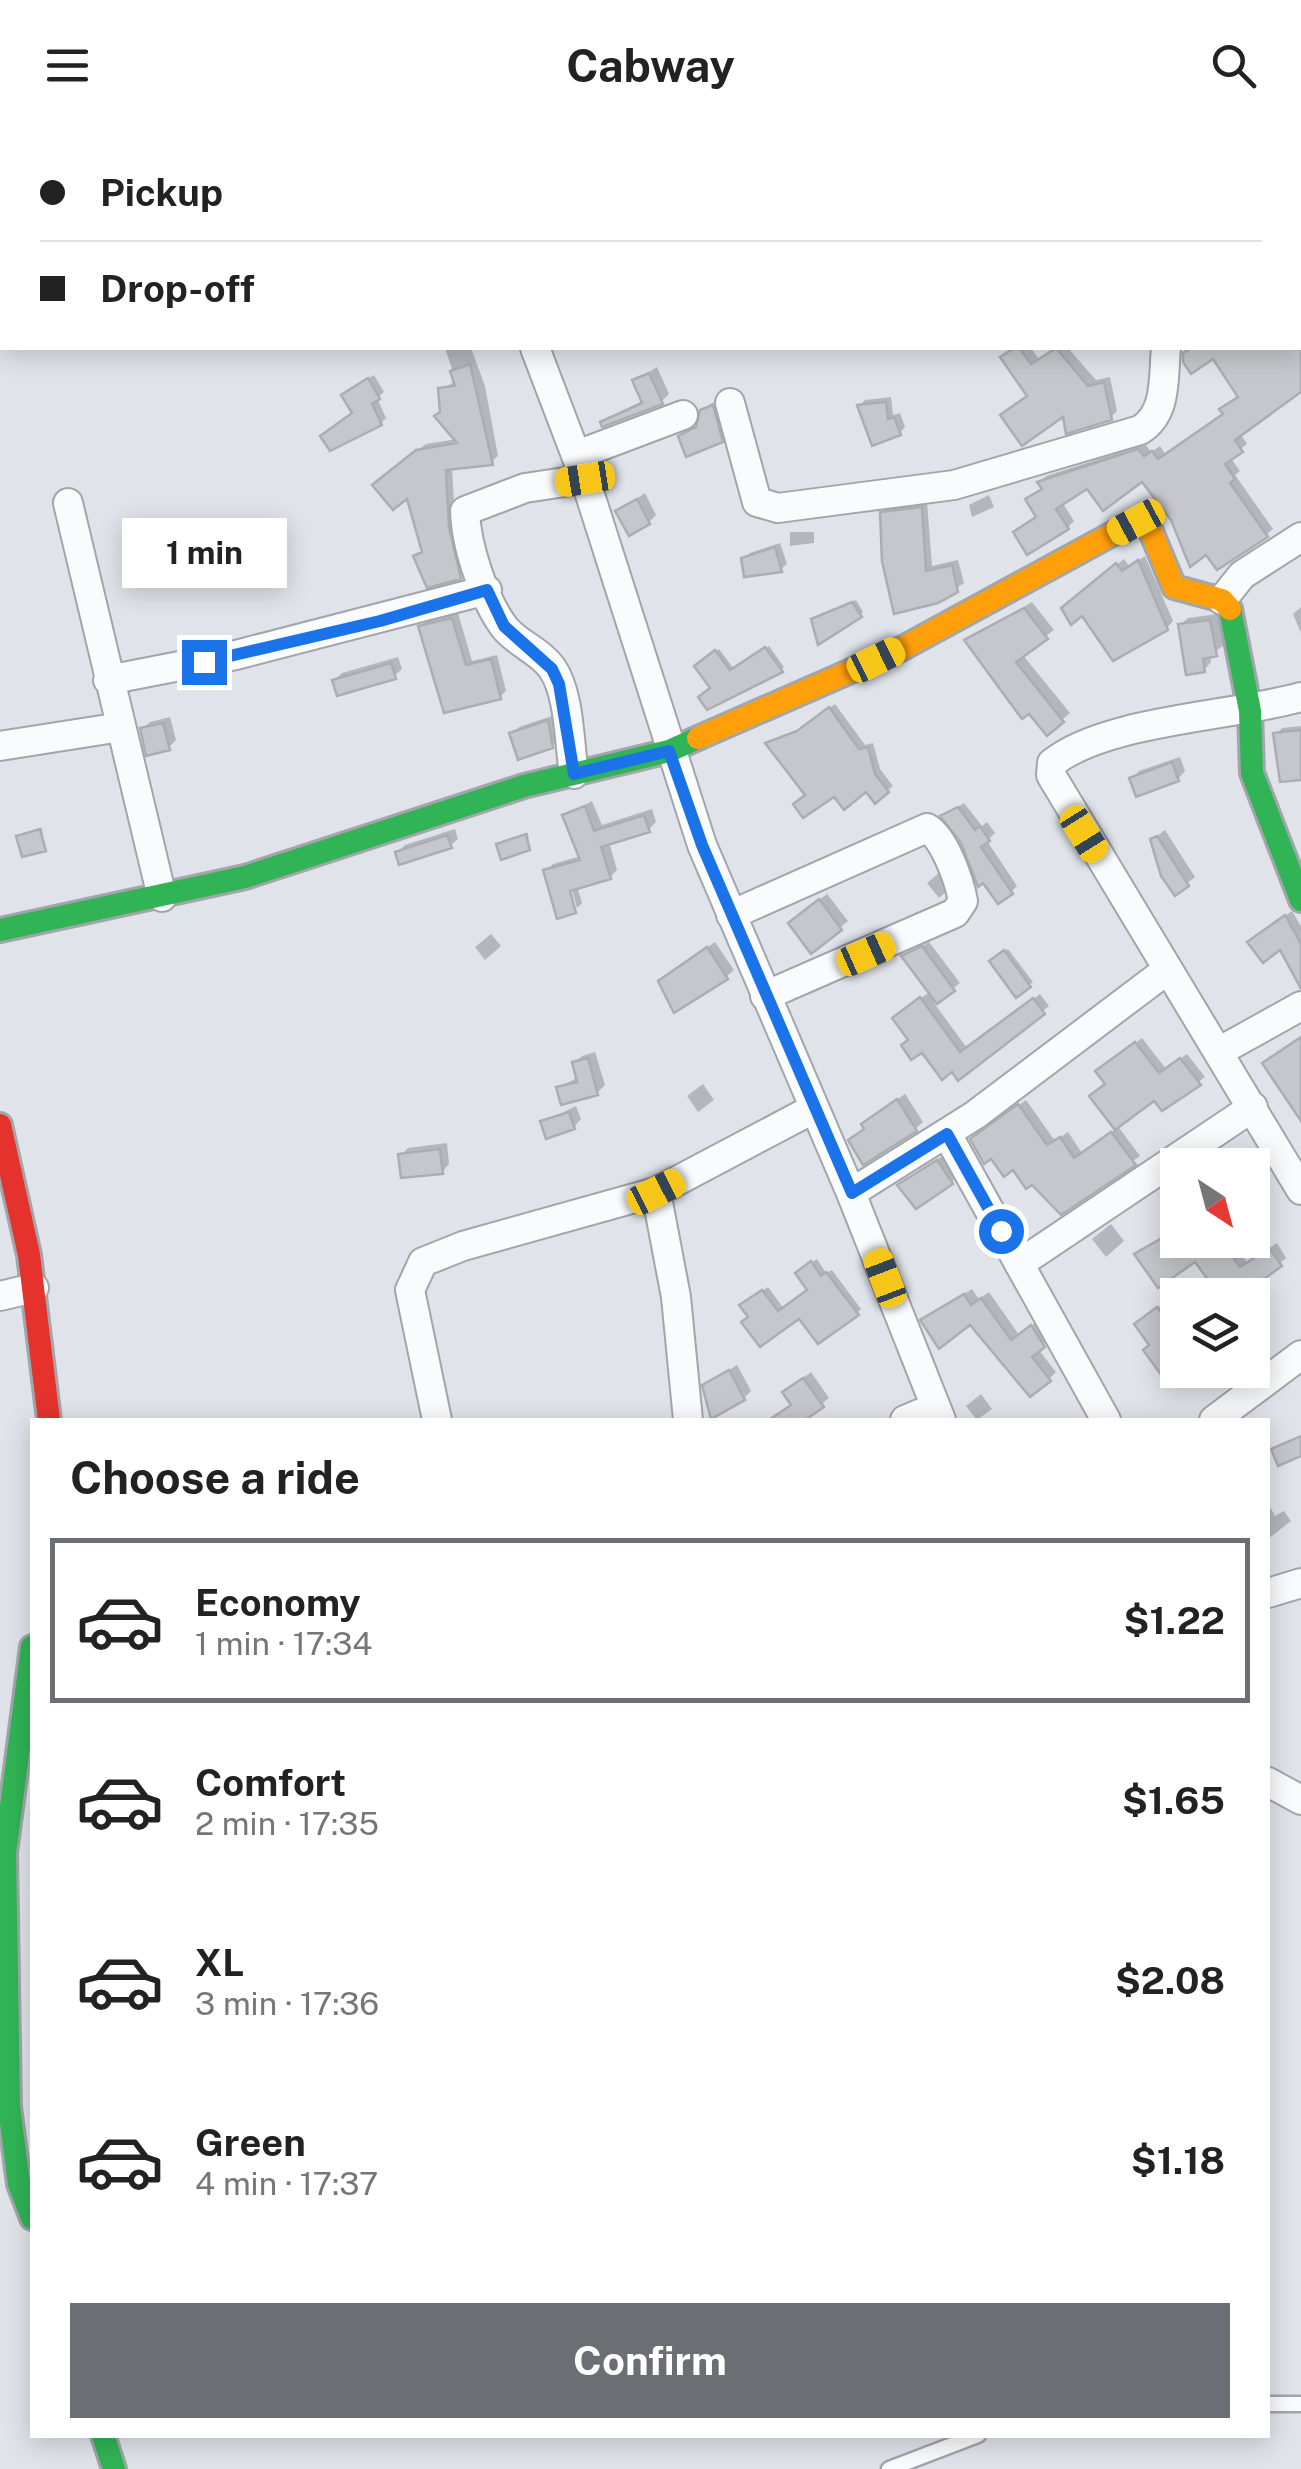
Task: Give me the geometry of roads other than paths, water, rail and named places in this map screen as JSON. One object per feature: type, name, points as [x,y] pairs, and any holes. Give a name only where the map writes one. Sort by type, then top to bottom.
[{"type":"street","points":[[542,350],[669,751],[731,916],[852,1193],[938,1413]]},
{"type":"street","points":[[730,403],[756,502],[778,508],[832,502],[954,485],[1140,430],[1156,416],[1160,404],[1166,350]]},
{"type":"street","points":[[574,774],[559,684],[552,669],[504,626],[487,590],[465,511],[581,467],[683,415]]},
{"type":"street","points":[[68,503],[162,897]]},
{"type":"street","points":[[0,930],[261,872],[457,806],[669,751],[902,648],[1136,522],[1150,528],[1174,587],[1222,600],[1233,617],[1250,711],[1252,774],[1301,900]]},
{"type":"street","points":[[1222,600],[1242,575],[1301,537]]},
{"type":"street","points":[[108,680],[290,642],[487,590]]},
{"type":"street","points":[[1301,696],[1250,711],[1121,733],[1080,746],[1052,763],[1051,775],[1066,806],[1220,1051],[1301,1190]]},
{"type":"street","points":[[0,746],[121,726]]},
{"type":"street","points":[[731,916],[927,828],[936,836],[961,891],[963,901],[955,913],[766,996]]},
{"type":"street","points":[[852,1193],[947,1134],[1166,970]]},
{"type":"street","points":[[1220,1051],[1301,1006]]},
{"type":"street","points":[[1019,1264],[1253,1107]]},
{"type":"street","points":[[436,1418],[410,1290],[423,1262],[463,1246],[656,1192],[813,1109]]},
{"type":"street","points":[[0,1125],[34,1288],[49,1418]]},
{"type":"street","points":[[947,1134],[1105,1418]]},
{"type":"street","points":[[656,1192],[676,1296],[688,1418]]},
{"type":"street","points":[[0,1296],[34,1288]]},
{"type":"street","points":[[1217,1418],[1301,1354]]},
{"type":"street","points":[[1270,1592],[1301,1583]]},
{"type":"street","points":[[30,1662],[5,1854],[19,2184],[30,2213]]},
{"type":"street","points":[[1270,1783],[1301,1800]]},
{"type":"street","points":[[104,2438],[114,2469]]},
{"type":"lane","points":[[1270,2404],[1301,2404]]},
{"type":"lane","points":[[890,2469],[970,2438]]}]
